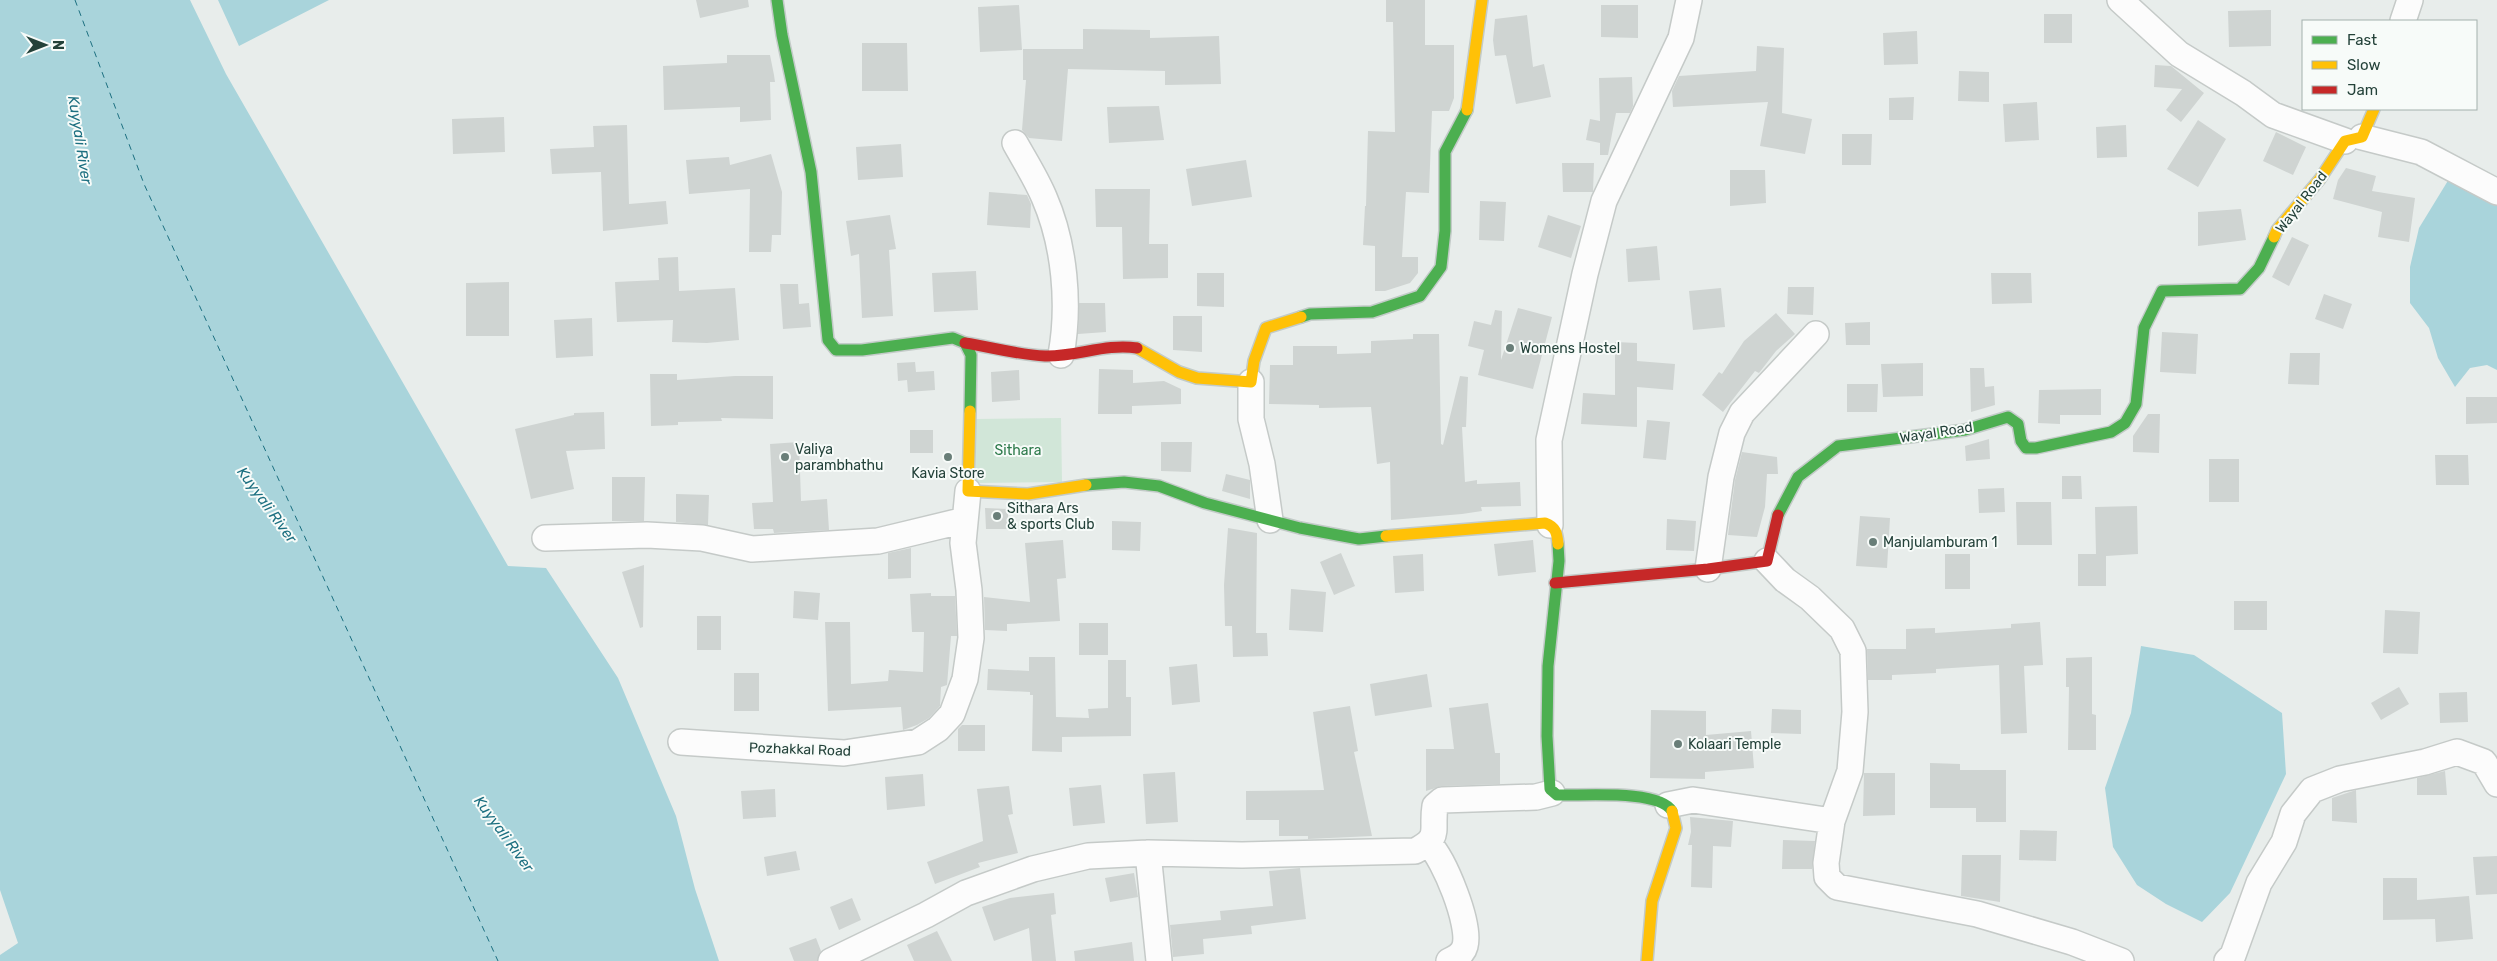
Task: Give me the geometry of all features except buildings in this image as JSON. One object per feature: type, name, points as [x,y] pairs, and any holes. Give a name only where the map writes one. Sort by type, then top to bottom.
[{"type":"street","points":[[777,0],[782,35],[811,172],[828,340],[836,350],[862,350],[953,338],[965,343],[1044,356],[1061,355],[1095,348],[1136,347],[1179,372],[1197,378],[1251,382]]},
{"type":"street","points":[[1270,520],[1262,464],[1251,419],[1251,382],[1254,361],[1266,328],[1310,314],[1372,312],[1420,296],[1441,267],[1445,231],[1445,152],[1469,106],[1482,0]]},
{"type":"street","points":[[1550,525],[1549,440],[1585,274],[1604,201],[1681,38],[1689,0]]},
{"type":"street","points":[[2120,0],[2179,54],[2242,93],[2272,115],[2353,139],[2420,152],[2497,192]]},
{"type":"street","points":[[2403,20],[2410,0]]},
{"type":"street","name":"Wayal Road","points":[[1767,561],[1778,516],[1798,477],[1838,446],[1965,430],[2008,417],[2018,424],[2021,441],[2026,448],[2036,448],[2111,432],[2125,423],[2136,404],[2144,328],[2162,291],[2240,289],[2260,268],[2277,230],[2353,139],[2373,110]]},
{"type":"street","points":[[1015,143],[1045,198],[1059,248],[1063,280],[1065,330],[1061,355]]},
{"type":"street","points":[[1708,569],[1721,477],[1732,433],[1742,413],[1816,334]]},
{"type":"street","points":[[965,343],[971,355],[968,492],[1028,494],[1084,484],[1124,482],[1159,486],[1205,503],[1270,520],[1359,539],[1450,529],[1545,523],[1550,525],[1558,533],[1559,561],[1555,583],[1548,666],[1548,778],[1552,793]]},
{"type":"street","name":"Pozhakkal Road","points":[[681,742],[844,753],[918,742],[938,729],[952,714],[964,679],[971,638],[970,590],[963,543],[968,492]]},
{"type":"street","points":[[545,538],[647,535],[693,537],[752,549],[878,540],[965,520]]},
{"type":"street","points":[[1555,583],[1708,569],[1767,561],[1785,580],[1810,598],[1842,629],[1853,650],[1856,712],[1850,771],[1832,821],[1826,863],[1827,877],[1838,887],[1977,914],[2072,942],[2113,960]]},
{"type":"street","points":[[2227,961],[2233,955],[2259,883],[2284,842],[2293,814],[2312,790],[2340,779],[2425,762],[2456,752],[2484,762],[2497,784]]},
{"type":"street","points":[[831,961],[926,915],[966,893],[1024,872],[1088,856],[1148,853],[1242,856],[1415,851],[1429,844],[1434,834],[1435,806],[1442,800],[1536,797],[1552,793],[1558,795],[1644,797],[1668,805],[1693,800],[1832,821]]},
{"type":"street","points":[[1647,961],[1652,901],[1676,828],[1672,810],[1668,805]]},
{"type":"street","points":[[1429,844],[1438,853],[1444,864],[1465,929],[1465,946],[1459,956],[1449,961]]},
{"type":"street","points":[[1148,853],[1159,961]]},
{"type":"green space","name":"Sithara","points":[[1061,418],[1062,482],[976,483],[975,419]]},
{"type":"water","name":"Kuyyali River","points":[[0,0],[190,0],[226,74],[508,566],[546,568],[618,678],[676,816],[695,889],[719,961],[0,961],[0,955],[18,943],[0,890]]},
{"type":"water","points":[[218,0],[329,0],[239,46]]},
{"type":"water","points":[[2449,179],[2497,204],[2497,370],[2487,365],[2470,368],[2455,387],[2438,358],[2429,328],[2410,303],[2410,267],[2419,228]]},
{"type":"water","points":[[2141,646],[2194,655],[2282,713],[2286,774],[2230,893],[2202,922],[2166,904],[2137,885],[2113,847],[2105,788],[2131,713]]},
{"type":"ferry route","points":[[75,0],[144,184],[498,961]]},
{"type":"traffic: fast","points":[[777,0],[782,35],[811,172],[828,340],[836,350],[862,350],[953,338],[965,343],[971,355],[970,411]]},
{"type":"traffic: fast","points":[[1301,317],[1310,314],[1372,312],[1420,296],[1441,267],[1445,231],[1445,152],[1467,110]]},
{"type":"traffic: fast","points":[[1778,515],[1798,477],[1838,446],[1965,430],[2008,417],[2018,424],[2021,441],[2026,448],[2036,448],[2111,432],[2125,423],[2136,404],[2144,328],[2162,291],[2240,289],[2259,268],[2274,237]]},
{"type":"traffic: fast","points":[[1086,485],[1124,482],[1159,486],[1205,503],[1300,528],[1359,539],[1386,536]]},
{"type":"traffic: fast","points":[[1558,544],[1559,561],[1548,666],[1547,736],[1550,789],[1557,795],[1619,795],[1652,799],[1664,804],[1672,811]]},
{"type":"traffic: slow","points":[[1467,110],[1482,0]]},
{"type":"traffic: slow","points":[[2274,237],[2277,230],[2320,179],[2345,141],[2362,137],[2374,110]]},
{"type":"traffic: slow","points":[[1137,348],[1179,372],[1197,378],[1251,382],[1254,361],[1266,328],[1301,317]]},
{"type":"traffic: slow","points":[[970,411],[968,491],[1028,494],[1086,485]]},
{"type":"traffic: slow","points":[[1386,536],[1545,523],[1552,526],[1558,544]]},
{"type":"traffic: slow","points":[[1647,961],[1652,901],[1676,828],[1672,811]]},
{"type":"traffic: jam","points":[[965,343],[1015,353],[1045,356],[1057,356],[1114,347],[1137,348]]},
{"type":"traffic: jam","points":[[1555,583],[1708,569],[1767,561],[1778,515]]},
{"type":"place","name":"Womens Hostel","points":[[1510,348]]},
{"type":"place","name":"Valiya parambhathu","points":[[785,457]]},
{"type":"place","name":"Kavia Store","points":[[948,457]]},
{"type":"place","name":"Sithara Ars & sports Club","points":[[997,516]]},
{"type":"place","name":"Manjulamburam 1","points":[[1873,542]]},
{"type":"place","name":"Kolaari Temple","points":[[1678,744]]}]
